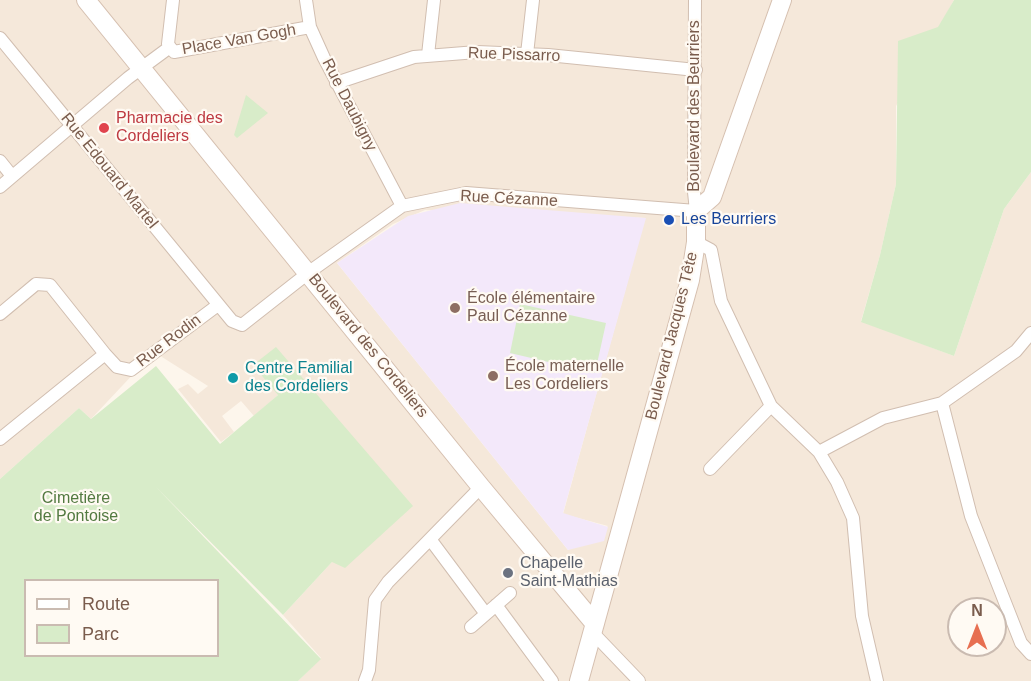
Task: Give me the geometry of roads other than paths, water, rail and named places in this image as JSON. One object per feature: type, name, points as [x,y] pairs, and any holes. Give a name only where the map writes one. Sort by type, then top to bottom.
[{"type":"street","name":"Boulevard des Cordeliers","points":[[86,0],[594,628]]},
{"type":"street","points":[[0,187],[71,125],[170,47],[168,44],[173,0]]},
{"type":"street","name":"Rue Daubigny","points":[[306,0],[310,27],[336,83],[402,206]]},
{"type":"street","points":[[428,55],[434,0]]},
{"type":"street","points":[[527,54],[533,0]]},
{"type":"street","name":"Boulevard des Beurriers","points":[[695,0],[693,192],[696,212]]},
{"type":"street","points":[[696,212],[712,197],[782,0]]},
{"type":"street","name":"Place Van Gogh","points":[[170,47],[174,52],[310,27]]},
{"type":"street","name":"Rue Edouard Martel","points":[[0,38],[218,305]]},
{"type":"street","name":"Rue Pissarro","points":[[336,83],[414,57],[477,52],[527,54],[696,70]]},
{"type":"street","points":[[0,161],[12,176]]},
{"type":"street","name":"Rue Cézanne","points":[[309,273],[402,206],[466,193],[696,212]]},
{"type":"street","name":"Boulevard Jacques Tête","points":[[579,681],[690,280],[696,242],[696,212]]},
{"type":"street","points":[[696,242],[711,250],[721,301],[771,406],[819,452],[837,482],[853,519],[862,616],[877,681]]},
{"type":"street","name":"Rue Rodin","points":[[0,314],[36,284],[50,285],[117,367],[131,370],[218,305],[232,321],[242,325],[309,273]]},
{"type":"street","points":[[819,452],[883,418],[942,402],[1016,351],[1031,333]]},
{"type":"street","points":[[0,439],[105,354]]},
{"type":"street","points":[[942,402],[971,516],[1021,643],[1031,654]]},
{"type":"street","points":[[710,469],[771,406]]},
{"type":"street","points":[[368,679],[375,600],[481,487]]},
{"type":"street","points":[[430,539],[552,681]]},
{"type":"street","points":[[471,627],[510,593]]},
{"type":"street","points":[[594,628],[639,681]]},
{"type":"place","name":"Pharmacie des Cordeliers","points":[[104,128]]},
{"type":"place","name":"Les Beurriers","points":[[669,220]]},
{"type":"place","name":"École élémentaire Paul Cézanne","points":[[455,308]]},
{"type":"place","name":"École maternelle Les Cordeliers","points":[[493,376]]},
{"type":"place","name":"Centre Familial des Cordeliers","points":[[233,378]]},
{"type":"place","name":"Chapelle Saint-Mathias","points":[[508,573]]},
{"type":"park label","name":"Cimetière de Pontoise","points":[[76,508]]}]
